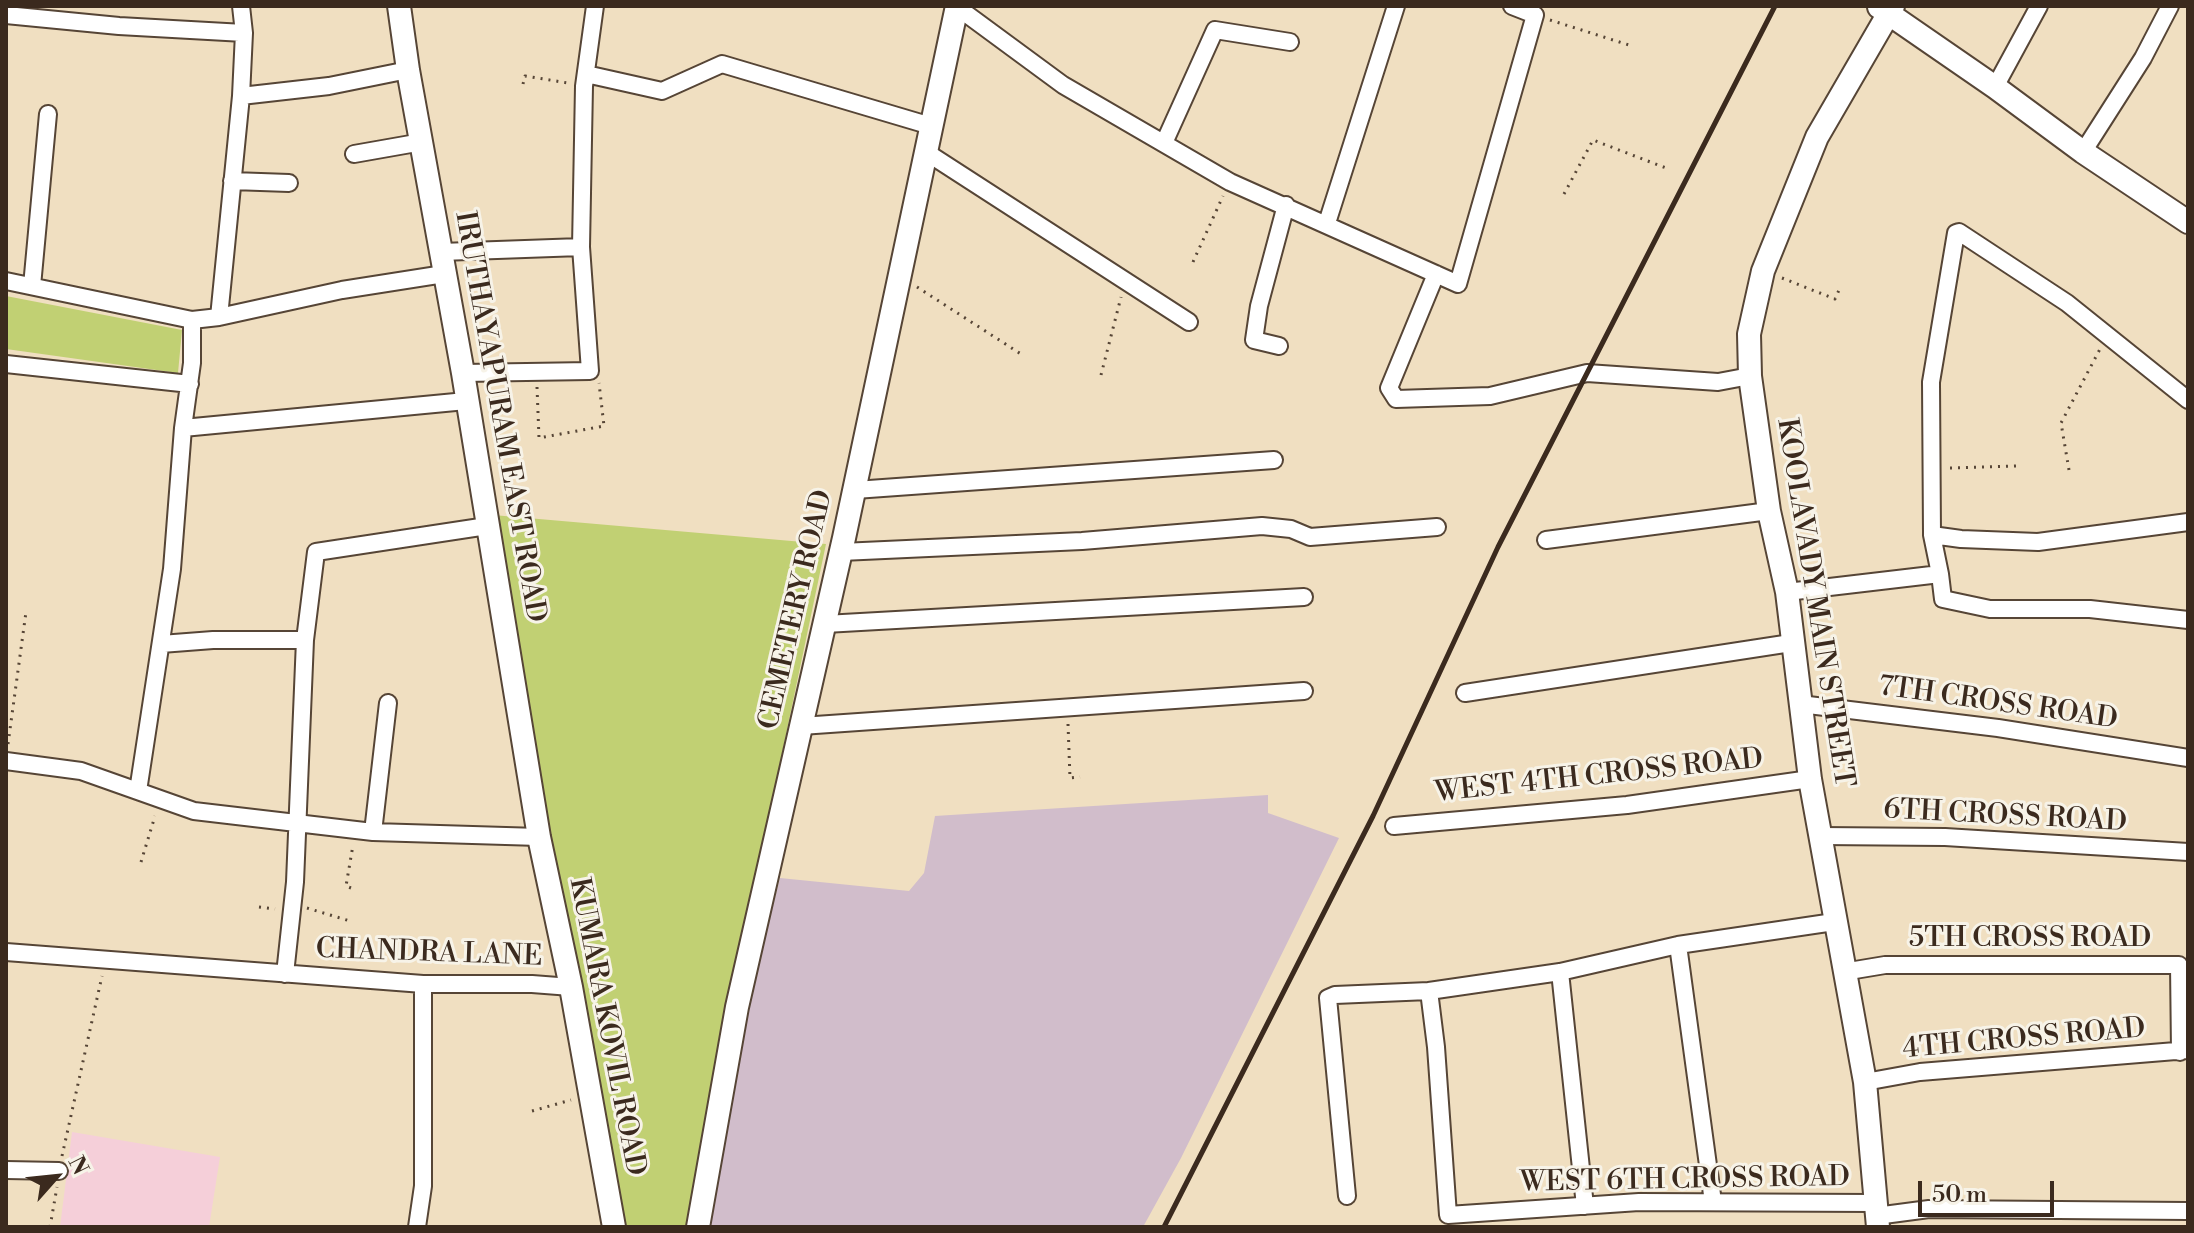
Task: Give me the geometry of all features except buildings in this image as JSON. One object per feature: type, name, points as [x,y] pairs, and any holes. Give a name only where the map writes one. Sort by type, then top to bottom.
[{"type":"main road","name":"IRUTHAYAPURAM EAST ROAD","points":[[399,6],[539,837]]},
{"type":"main road","name":"CEMETERY ROAD","points":[[698,1227],[737,1007],[855,490],[957,7]]},
{"type":"main road","points":[[1886,9],[2083,152],[2187,221]]},
{"type":"main road","name":"KOOLAVADY MAIN STREET","points":[[1876,1215],[1865,1082],[1810,779],[1787,592],[1769,511],[1750,376],[1749,334],[1763,271],[1817,137],[1886,9]]},
{"type":"main road","name":"KUMARA KOVIL ROAD","points":[[539,837],[571,987],[614,1227]]},
{"type":"street","points":[[219,317],[241,96],[244,33],[241,6]]},
{"type":"street","points":[[463,373],[590,371],[581,247],[585,80],[595,6]]},
{"type":"street","points":[[1327,223],[1396,6]]},
{"type":"street","points":[[957,7],[1063,85],[1230,182],[1458,284],[1535,15],[1512,6]]},
{"type":"street","points":[[1995,87],[2039,6]]},
{"type":"street","points":[[2083,152],[2143,58],[2170,6]]},
{"type":"street","points":[[6,15],[119,26],[244,33]]},
{"type":"street","points":[[1164,143],[1215,30],[1290,42]]},
{"type":"street","points":[[585,80],[662,91],[722,64],[931,126]]},
{"type":"street","points":[[241,96],[329,86],[408,70]]},
{"type":"street","points":[[32,286],[48,114]]},
{"type":"street","points":[[354,154],[422,142]]},
{"type":"street","points":[[926,152],[1189,322]]},
{"type":"street","points":[[232,181],[289,183]]},
{"type":"street","points":[[1279,346],[1254,340],[1259,306],[1286,205]]},
{"type":"street","points":[[2188,400],[2067,303],[1959,232],[1956,233],[1931,382],[1932,535],[1943,599],[1990,609],[2090,609],[2188,620]]},
{"type":"street","points":[[6,281],[192,320],[342,290],[443,263],[581,247]]},
{"type":"street","points":[[1436,274],[1389,388],[1396,399],[1490,396],[1587,373],[1718,382],[1750,376]]},
{"type":"street","points":[[138,791],[172,569],[183,428],[190,384],[192,320]]},
{"type":"street","points":[[6,364],[190,384]]},
{"type":"street","points":[[183,428],[466,401]]},
{"type":"street","points":[[855,490],[1274,460]]},
{"type":"street","points":[[1546,540],[1769,511]]},
{"type":"street","points":[[1932,535],[2038,542],[2188,522]]},
{"type":"street","name":"CHANDRA LANE","points":[[285,974],[301,787],[305,640],[316,552],[487,526]]},
{"type":"street","points":[[841,552],[1066,542],[1262,526],[1291,529],[1310,537],[1437,527]]},
{"type":"street","points":[[1787,592],[1940,574]]},
{"type":"street","points":[[825,624],[1304,597]]},
{"type":"street","points":[[161,644],[213,640],[305,640]]},
{"type":"street","points":[[1465,693],[1791,643]]},
{"type":"street","points":[[801,726],[1304,691]]},
{"type":"street","points":[[373,832],[388,703]]},
{"type":"street","name":"7TH CROSS ROAD","points":[[1800,704],[1998,728],[2188,758]]},
{"type":"street","points":[[6,758],[81,771],[194,811],[373,832],[539,837]]},
{"type":"street","name":"WEST 4TH CROSS ROAD","points":[[1394,826],[1627,805],[1810,779]]},
{"type":"street","name":"6TH CROSS ROAD","points":[[1819,836],[1945,837],[2188,852]]},
{"type":"street","points":[[1347,1196],[1328,998],[1335,995],[1429,991],[1560,972],[1678,945],[1834,922]]},
{"type":"street","points":[[1678,945],[1713,1202]]},
{"type":"street","name":"CHANDRA LANE","points":[[6,952],[423,984],[571,987]]},
{"type":"street","name":"5TH CROSS ROAD","points":[[1843,972],[1885,965],[2179,965],[2184,1051]]},
{"type":"street","points":[[1560,972],[1585,1206]]},
{"type":"street","points":[[417,1227],[423,1186],[423,984]]},
{"type":"street","name":"WEST 6TH CROSS ROAD","points":[[1429,991],[1448,1215],[1713,1202],[1876,1215],[1929,1209],[2188,1211]]},
{"type":"street","name":"4TH CROSS ROAD","points":[[1865,1082],[1920,1072],[2184,1051]]},
{"type":"street","points":[[6,1170],[59,1171]]},
{"type":"path","points":[[1535,15],[1632,46]]},
{"type":"path","points":[[523,84],[525,76],[585,80]]},
{"type":"path","points":[[1564,194],[1593,140],[1666,168]]},
{"type":"path","points":[[1193,262],[1230,182]]},
{"type":"path","points":[[1763,271],[1835,299],[1839,290]]},
{"type":"path","points":[[900,277],[1024,356]]},
{"type":"path","points":[[1101,375],[1125,281]]},
{"type":"path","points":[[2069,470],[2061,423],[2107,335]]},
{"type":"path","points":[[536,372],[539,438],[604,426],[599,382],[590,371]]},
{"type":"path","points":[[1930,469],[2018,466]]},
{"type":"path","points":[[6,758],[26,612]]},
{"type":"path","points":[[1067,708],[1070,778],[1080,777]]},
{"type":"path","points":[[141,862],[160,799]]},
{"type":"path","points":[[351,888],[346,886],[355,830]]},
{"type":"path","points":[[293,904],[350,921]]},
{"type":"path","points":[[50,1227],[59,1171],[105,961]]},
{"type":"path","points":[[532,1111],[589,1095]]},
{"type":"shaded area","points":[[1268,795],[1268,813],[1339,838],[1181,1158],[1143,1227],[707,1227],[758,964],[780,878],[909,891],[924,873],[935,816]]},
{"type":"shaded area","points":[[72,1132],[220,1157],[209,1227],[60,1227]]},
{"type":"green space","points":[[6,296],[182,330],[178,373],[6,349]]},
{"type":"green space","points":[[493,515],[826,544],[739,958],[691,1227],[622,1227],[546,836]]},
{"type":"railway","points":[[1164,1227],[1373,816],[1498,547],[1775,6]]}]
